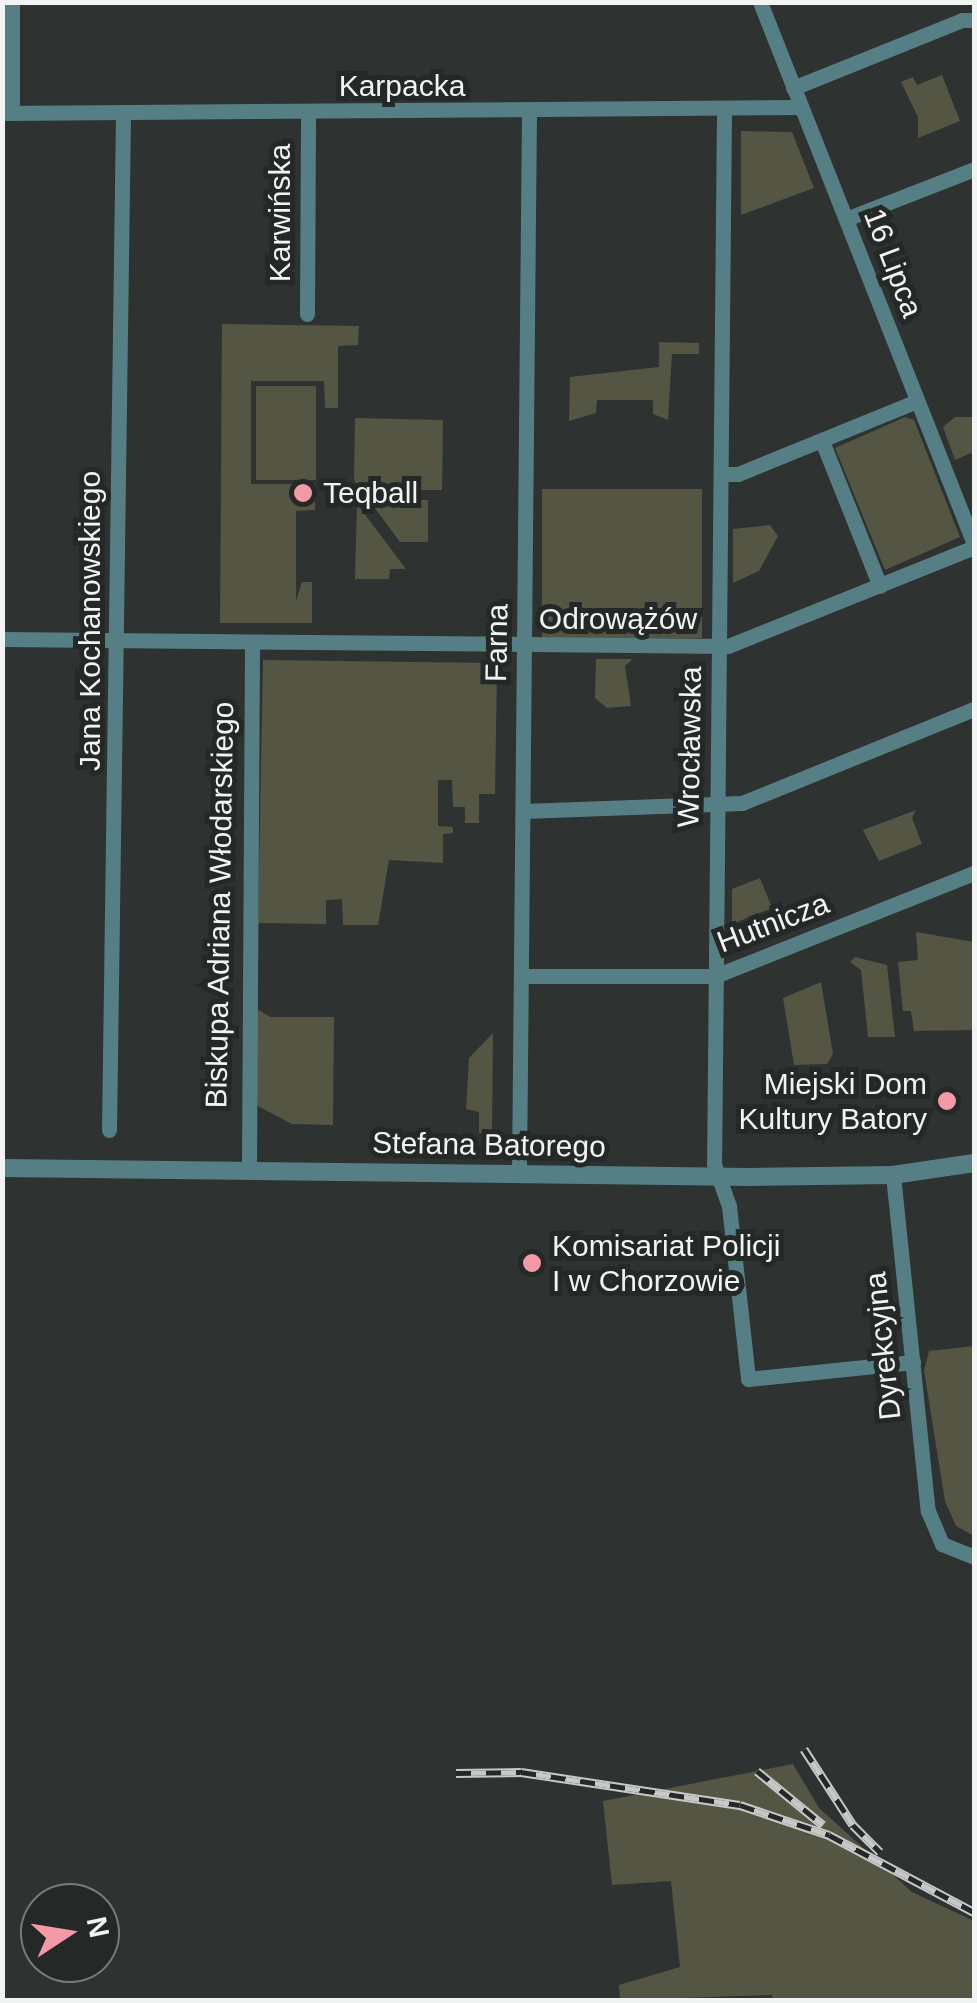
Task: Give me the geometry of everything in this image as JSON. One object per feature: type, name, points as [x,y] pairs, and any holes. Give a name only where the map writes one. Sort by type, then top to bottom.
[{"type":"street","points":[[7,113],[12,2]]},
{"type":"street","name":"16 Lipca","points":[[760,2],[974,546]]},
{"type":"street","points":[[793,88],[974,20]]},
{"type":"street","name":"Karpacka","points":[[7,113],[529,114],[724,112],[801,107]]},
{"type":"street","name":"Wrocławska","points":[[724,112],[715,976],[719,1177],[728,1206],[748,1378],[913,1362]]},
{"type":"street","name":"Jana Kochanowskiego","points":[[109,1130],[123,113]]},
{"type":"street","name":"Karwińska","points":[[307,314],[308,113]]},
{"type":"street","name":"Farna","points":[[519,1174],[529,114]]},
{"type":"street","points":[[846,219],[974,169]]},
{"type":"street","points":[[722,474],[822,441],[917,401]]},
{"type":"street","points":[[822,441],[880,586]]},
{"type":"street","name":"Odrowążów","points":[[2,640],[720,647],[974,546]]},
{"type":"street","name":"Biskupa Adriana Włodarskiego","points":[[248,1169],[252,642]]},
{"type":"street","points":[[523,811],[716,808],[974,709]]},
{"type":"street","name":"Hutnicza","points":[[523,976],[715,976],[974,873]]},
{"type":"street","name":"Stefana Batorego","points":[[2,1168],[719,1177],[893,1175],[974,1163]]},
{"type":"street","name":"Dyrekcyjna","points":[[893,1175],[928,1511],[942,1544],[974,1557]]},
{"type":"green space","points":[[942,75],[960,121],[918,138],[918,117],[901,82],[913,77],[917,85]]},
{"type":"green space","points":[[741,131],[792,132],[814,188],[741,215]]},
{"type":"green space","points":[[222,324],[359,326],[358,345],[338,346],[338,408],[325,408],[324,381],[251,381],[251,484],[315,484],[315,510],[296,511],[296,601],[302,582],[312,582],[312,623],[220,623]]},
{"type":"green space","points":[[659,342],[699,343],[699,354],[672,354],[668,420],[653,414],[653,400],[597,400],[596,413],[569,421],[570,377],[659,367]]},
{"type":"green space","points":[[256,386],[316,386],[316,480],[256,480]]},
{"type":"green space","points":[[905,417],[914,420],[960,537],[885,570],[835,448]]},
{"type":"green space","points":[[955,417],[974,417],[974,459],[971,453],[955,460],[943,427]]},
{"type":"green space","points":[[355,418],[443,420],[442,490],[360,490],[354,480]]},
{"type":"green space","points":[[542,489],[702,489],[702,638],[542,638]]},
{"type":"green space","points":[[369,500],[428,500],[428,542],[400,542]]},
{"type":"green space","points":[[357,504],[406,569],[390,569],[389,579],[355,579]]},
{"type":"green space","points":[[770,525],[778,536],[759,571],[733,583],[733,529]]},
{"type":"green space","points":[[596,659],[633,659],[625,666],[631,706],[607,708],[595,698]]},
{"type":"green space","points":[[263,660],[492,663],[497,670],[495,794],[479,794],[479,823],[465,823],[465,807],[453,807],[452,780],[438,780],[438,826],[453,827],[453,833],[443,834],[443,863],[389,860],[378,925],[343,925],[342,899],[326,900],[326,924],[258,923]]},
{"type":"green space","points":[[916,810],[912,818],[922,844],[879,861],[863,830]]},
{"type":"green space","points":[[760,878],[772,908],[732,924],[732,889]]},
{"type":"green space","points":[[916,932],[974,942],[974,1030],[914,1031],[911,1011],[903,1011],[898,962],[918,960]]},
{"type":"green space","points":[[855,957],[887,965],[895,1037],[868,1037],[861,970],[850,962]]},
{"type":"green space","points":[[821,982],[833,1054],[827,1064],[794,1065],[783,998]]},
{"type":"green space","points":[[257,1009],[270,1017],[334,1017],[333,1125],[292,1124],[256,1105]]},
{"type":"green space","points":[[493,1033],[492,1134],[479,1133],[479,1112],[466,1109],[469,1058]]},
{"type":"green space","points":[[974,1346],[974,1536],[956,1526],[945,1501],[924,1371],[929,1351]]},
{"type":"green space","points":[[793,1764],[819,1808],[912,1892],[974,1921],[974,2000],[773,2000],[772,1995],[620,2000],[619,1985],[680,1967],[671,1881],[612,1885],[603,1801]]},
{"type":"railway","points":[[804,1749],[853,1825],[880,1852]]},
{"type":"railway","points":[[757,1771],[823,1825]]},
{"type":"railway","points":[[456,1773],[521,1772],[740,1805],[829,1835],[974,1912]]},
{"type":"place","name":"Teqball","points":[[303,493]]},
{"type":"place","name":"Miejski Dom Kultury Batory","points":[[947,1101]]},
{"type":"place","name":"Komisariat Policji I w Chorzowie","points":[[532,1263]]}]
